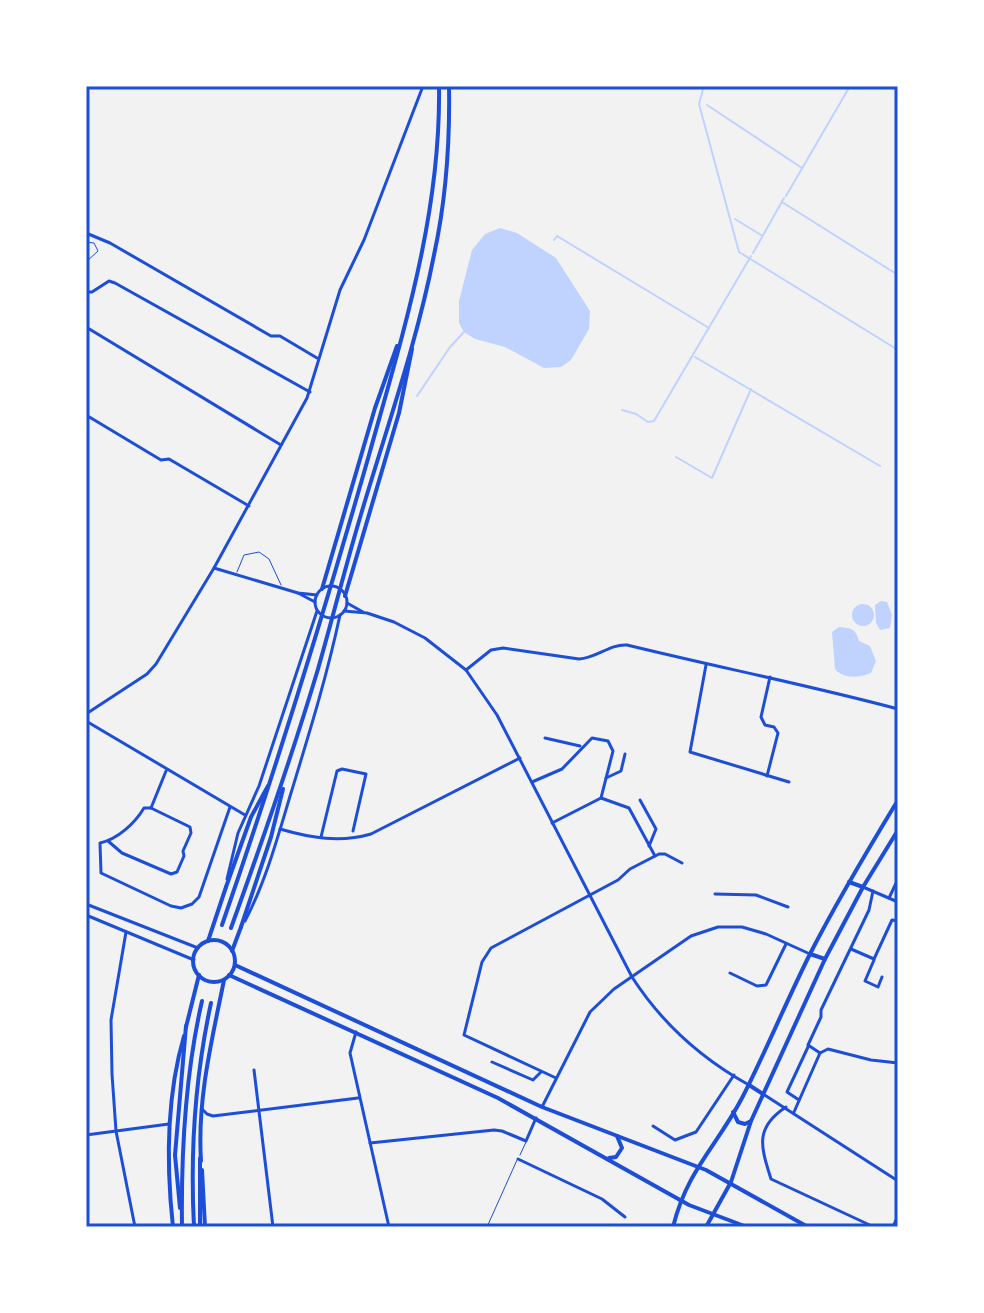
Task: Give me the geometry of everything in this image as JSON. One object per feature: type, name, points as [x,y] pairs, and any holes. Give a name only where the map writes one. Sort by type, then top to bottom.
[{"type":"main road","points":[[222,925],[322,619],[407,317],[432,206],[439,86]]},
{"type":"main road","points":[[344,595],[399,413],[439,232],[447,152],[449,86]]},
{"type":"main road","points":[[323,588],[375,408],[407,317]]},
{"type":"main road","points":[[231,928],[285,775],[418,319]]},
{"type":"main road","points":[[207,942],[251,817],[274,773]]},
{"type":"main road","points":[[203,1227],[200,1158],[210,1045],[224,980],[235,965],[232,951],[271,837],[285,775]]},
{"type":"main road","points":[[673,1227],[681,1200],[697,1166],[749,1085],[810,954],[898,800]]},
{"type":"main road","points":[[706,1227],[731,1182],[751,1121],[825,959],[898,830]]},
{"type":"main road","points":[[849,882],[863,887]]},
{"type":"main road","points":[[173,1227],[168,1173],[169,1124],[174,1072],[199,975],[194,960],[198,948],[207,942],[219,941],[232,951]]},
{"type":"main road","points":[[810,954],[825,959]]},
{"type":"main road","points":[[235,965],[542,1107],[697,1166],[808,1227]]},
{"type":"main road","points":[[199,975],[213,982],[224,980]]},
{"type":"main road","points":[[229,975],[498,1098],[681,1200],[747,1227]]},
{"type":"main road","points":[[182,1226],[187,1085],[202,1001]]},
{"type":"main road","points":[[194,1227],[194,1115],[200,1059],[211,1003]]},
{"type":"main road","points":[[182,1226],[175,1155],[186,1026]]},
{"type":"main road","points":[[749,1085],[763,1094]]},
{"type":"main road","points":[[498,1098],[497,1091],[504,1089]]},
{"type":"main road","points":[[733,1112],[742,1124],[751,1121]]},
{"type":"main road","points":[[606,1158],[616,1157],[619,1153],[622,1144],[617,1136]]},
{"type":"street","points":[[86,714],[151,670],[214,568],[282,445],[310,392],[340,290],[364,240],[423,86]]},
{"type":"street","points":[[86,233],[110,243],[271,336],[280,336],[318,359]]},
{"type":"street","points":[[86,292],[92,292],[109,281],[115,283],[310,392]]},
{"type":"street","points":[[86,327],[282,445]]},
{"type":"street","points":[[86,415],[161,460],[169,459],[249,506]]},
{"type":"street","points":[[214,568],[298,593],[315,602]]},
{"type":"street","points":[[226,887],[232,852],[259,786],[318,612],[315,602],[317,595],[323,588],[335,587],[344,595],[347,603],[338,616],[327,618],[318,612]]},
{"type":"street","points":[[298,593],[317,595]]},
{"type":"street","points":[[347,603],[425,638],[466,670],[486,696],[520,758],[632,977],[661,1018],[749,1085]]},
{"type":"street","points":[[344,611],[367,613]]},
{"type":"street","points":[[241,927],[256,898],[280,829],[327,670],[338,616]]},
{"type":"street","points":[[466,670],[496,649],[586,659],[620,644],[898,709]]},
{"type":"street","points":[[706,665],[690,752],[789,782]]},
{"type":"street","points":[[767,776],[778,733],[774,727],[765,725],[761,717],[770,677]]},
{"type":"street","points":[[86,721],[245,815]]},
{"type":"street","points":[[532,782],[562,769],[582,746],[595,737],[611,743],[613,751],[601,798]]},
{"type":"street","points":[[545,738],[582,746]]},
{"type":"street","points":[[606,778],[621,771],[625,754]]},
{"type":"street","points":[[280,829],[345,840],[371,834],[520,758]]},
{"type":"street","points":[[151,808],[167,769]]},
{"type":"street","points":[[321,838],[337,771],[342,769],[366,774],[353,831]]},
{"type":"street","points":[[552,823],[601,798],[629,808],[655,856]]},
{"type":"street","points":[[640,800],[656,829],[649,846]]},
{"type":"street","points":[[108,841],[122,853],[171,874],[177,872],[192,830],[151,808],[144,808],[137,820],[108,841],[100,843],[101,873],[181,908],[199,897],[230,807]]},
{"type":"street","points":[[556,1078],[464,1035],[482,962],[498,942],[590,896],[655,856],[665,854],[682,863]]},
{"type":"street","points":[[889,898],[898,879]]},
{"type":"street","points":[[863,887],[898,902]]},
{"type":"street","points":[[799,1100],[787,1092],[821,1010],[869,910],[873,891]]},
{"type":"street","points":[[715,894],[756,895],[788,907]]},
{"type":"street","points":[[86,904],[198,948]]},
{"type":"street","points":[[86,915],[194,960]]},
{"type":"street","points":[[86,921],[92,917]]},
{"type":"street","points":[[882,977],[878,987],[865,981],[892,920],[898,921]]},
{"type":"street","points":[[542,1107],[590,1012],[614,989],[691,936],[708,929],[742,927],[810,954]]},
{"type":"street","points":[[126,932],[111,1020],[116,1131],[135,1227]]},
{"type":"street","points":[[730,973],[757,986],[766,985],[786,943]]},
{"type":"street","points":[[851,949],[874,959]]},
{"type":"street","points":[[356,1032],[350,1048],[389,1227]]},
{"type":"street","points":[[808,1047],[820,1053]]},
{"type":"street","points":[[794,1112],[820,1053],[828,1049],[898,1063]]},
{"type":"street","points":[[492,1062],[533,1080],[541,1072]]},
{"type":"street","points":[[254,1070],[273,1227]]},
{"type":"street","points":[[653,1126],[675,1140],[696,1132],[734,1075]]},
{"type":"street","points":[[763,1094],[898,1179]]},
{"type":"street","points":[[202,1109],[209,1116],[225,1115],[360,1098]]},
{"type":"street","points":[[786,1107],[769,1120],[762,1138],[771,1179],[874,1227]]},
{"type":"street","points":[[370,1143],[494,1130],[526,1141],[536,1118]]},
{"type":"street","points":[[86,1135],[169,1124]]},
{"type":"street","points":[[518,1159],[602,1199],[625,1217]]},
{"type":"street","points":[[893,1227],[898,1215]]},
{"type":"lane","points":[[86,242],[94,243],[98,251],[86,262]]},
{"type":"lane","points":[[236,574],[244,555],[259,552],[269,559],[282,588]]},
{"type":"lane","points":[[487,1227],[526,1141]]},
{"type":"water","points":[[500,228],[517,233],[556,258],[590,311],[589,329],[571,360],[561,367],[544,368],[505,347],[475,339],[464,332],[459,323],[459,301],[472,250],[485,234]]},
{"type":"water","points":[[881,601],[887,602],[892,615],[890,628],[880,630],[876,623],[875,605]]},
{"type":"water","points":[[863,604],[871,607],[874,615],[871,623],[863,626],[855,623],[852,615],[855,607]]},
{"type":"water","points":[[839,627],[853,630],[859,641],[870,646],[876,661],[871,673],[852,677],[842,675],[835,669],[832,632]]},
{"type":"waterway","points":[[704,86],[699,104],[739,252],[898,350]]},
{"type":"waterway","points":[[786,196],[850,86]]},
{"type":"waterway","points":[[891,86],[898,92]]},
{"type":"waterway","points":[[707,105],[802,168]]},
{"type":"waterway","points":[[753,253],[784,198]]},
{"type":"waterway","points":[[782,202],[898,275]]},
{"type":"waterway","points":[[735,219],[761,235]]},
{"type":"waterway","points":[[554,240],[557,236],[709,328]]},
{"type":"waterway","points":[[622,410],[648,422],[654,421],[751,256]]},
{"type":"waterway","points":[[417,396],[450,347],[464,332]]},
{"type":"waterway","points":[[695,357],[880,466]]},
{"type":"waterway","points":[[676,457],[712,478],[751,389]]}]
